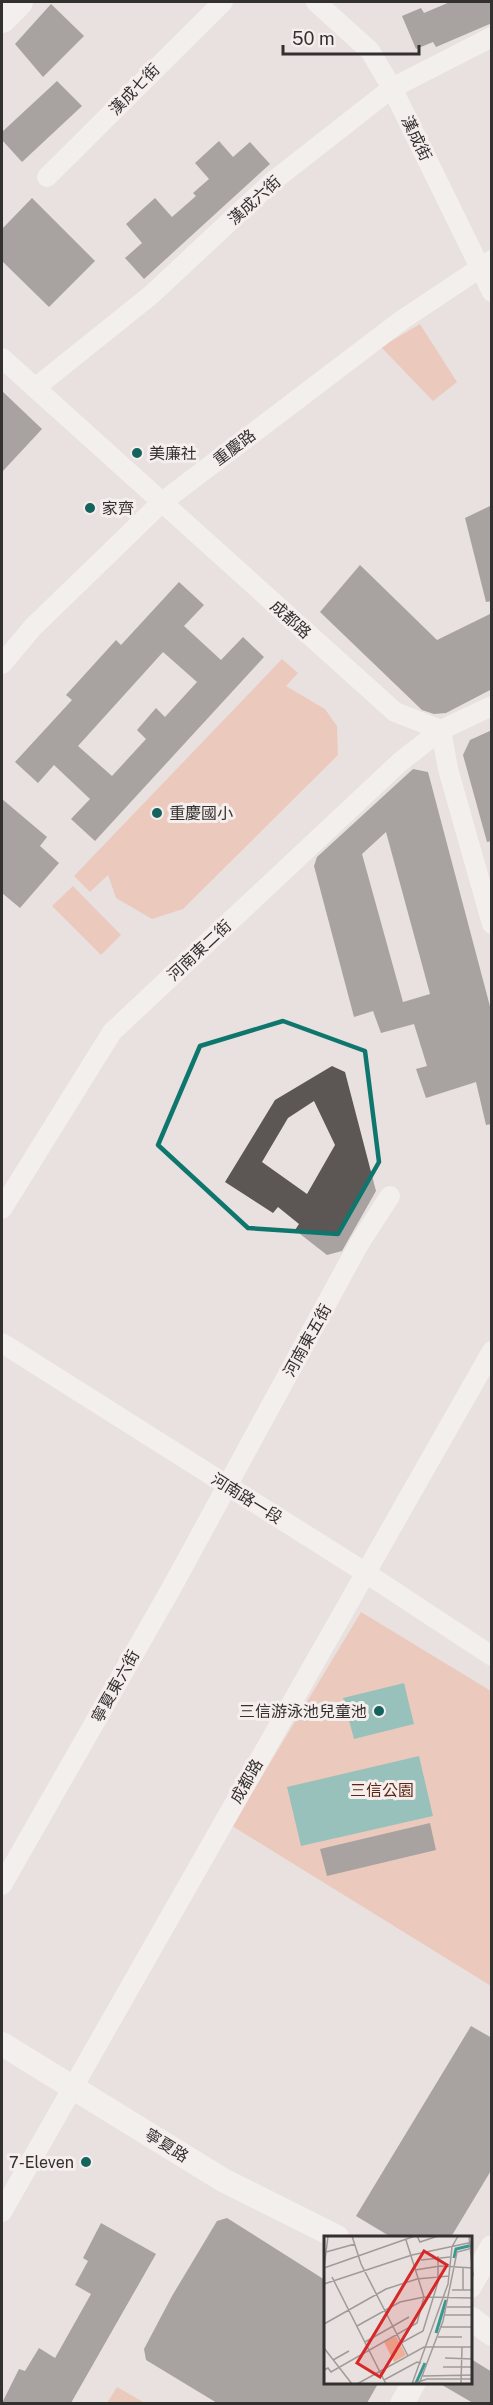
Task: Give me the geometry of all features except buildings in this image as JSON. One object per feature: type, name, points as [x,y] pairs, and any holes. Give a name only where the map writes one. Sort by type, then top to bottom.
[{"type":"main road","points":[[2,19],[19,2]]},
{"type":"street","name":"漢成七街","points":[[47,177],[222,2]]},
{"type":"street","name":"漢成街","points":[[316,2],[370,51],[486,264],[492,292]]},
{"type":"street","name":"漢成六街","points":[[35,387],[151,296],[272,182],[392,88],[492,37]]},
{"type":"street","name":"重慶路","points":[[2,664],[33,627],[161,503],[402,320],[486,264]]},
{"type":"street","name":"成都路","points":[[2,358],[395,712],[441,730]]},
{"type":"street","name":"河南東二街","points":[[2,1209],[112,1032],[392,769],[441,730],[492,706]]},
{"type":"street","points":[[441,730],[448,769],[492,924]]},
{"type":"street","name":"河南東五街","points":[[227,1485],[359,1244],[390,1196]]},
{"type":"street","name":"河南路一段","points":[[2,1343],[366,1573],[492,1656]]},
{"type":"street","name":"成都路","points":[[2,2212],[492,1351]]},
{"type":"street","name":"寧夏東六街","points":[[2,1885],[227,1485]]},
{"type":"street","name":"寧夏路","points":[[2,2043],[223,2180],[335,2236]]},
{"type":"street","points":[[472,2284],[492,2247]]},
{"type":"street","points":[[472,2319],[492,2334]]},
{"type":"street","points":[[402,2403],[413,2384]]},
{"type":"highlighted area","points":[[283,1021],[365,1051],[379,1162],[338,1234],[248,1228],[158,1145],[200,1046]]},
{"type":"green space","points":[[420,324],[457,382],[433,401],[381,347]]},
{"type":"green space","points":[[282,659],[298,673],[286,686],[325,709],[337,726],[338,755],[183,909],[152,919],[116,898],[108,875],[90,892],[74,876]]},
{"type":"green space","points":[[73,886],[121,935],[101,955],[52,906]]},
{"type":"green space","name":"三信公園","points":[[361,1612],[491,1691],[491,1986],[232,1826]]},
{"type":"green space","points":[[117,2387],[145,2403],[107,2403]]},
{"type":"water","name":"三信游泳池兒童池","points":[[404,1683],[414,1724],[354,1739],[343,1698]]},
{"type":"water","points":[[419,1756],[433,1816],[301,1846],[287,1787]]},
{"type":"place","name":"美廉社","points":[[137,453]]},
{"type":"place","name":"家齊","points":[[90,508]]},
{"type":"place","name":"重慶國小","points":[[157,813]]},
{"type":"place","name":"三信游泳池兒童池","points":[[379,1711]]},
{"type":"place","name":"7-Eleven","points":[[86,2162]]}]
